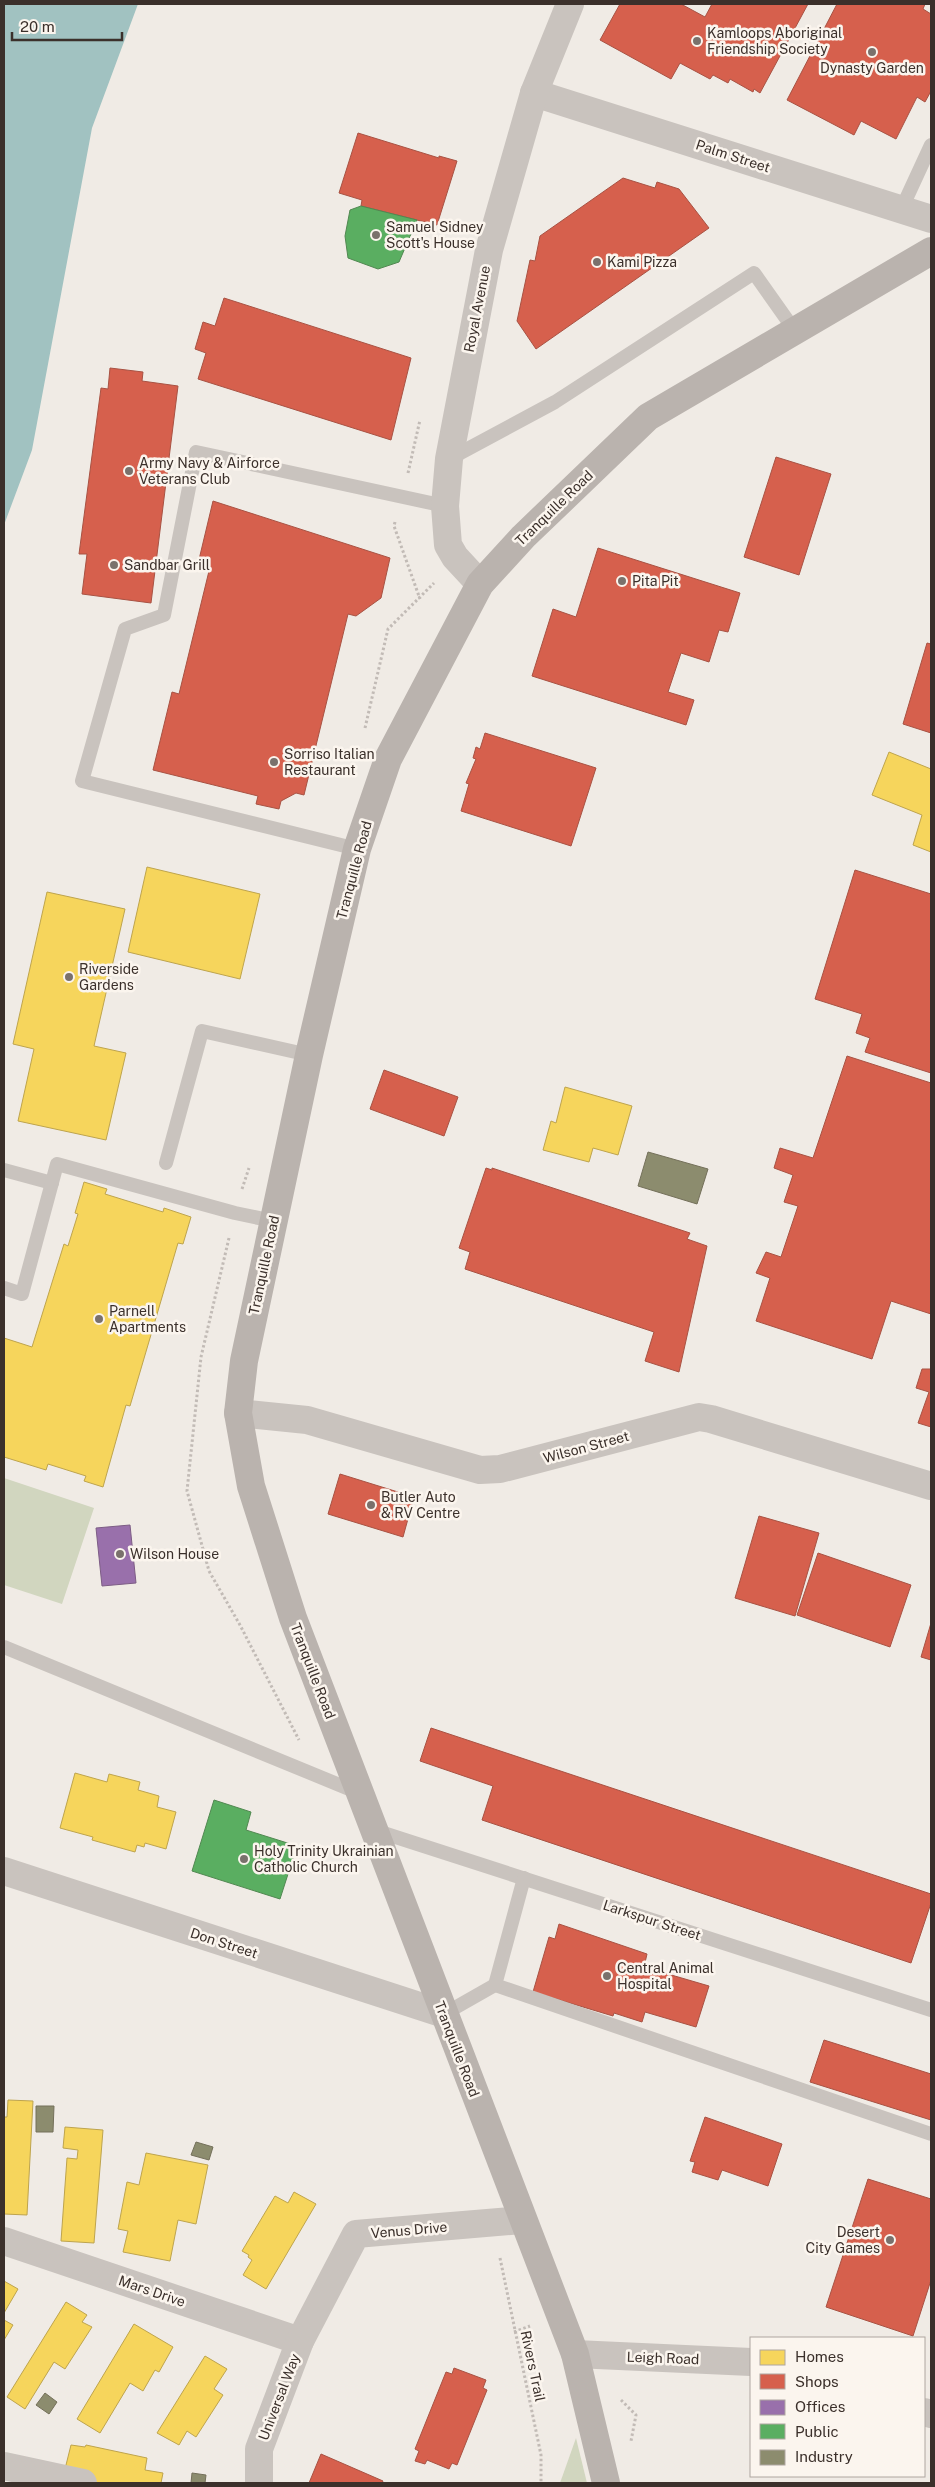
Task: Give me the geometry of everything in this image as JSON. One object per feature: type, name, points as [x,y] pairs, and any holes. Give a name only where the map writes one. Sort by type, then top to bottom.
[{"type":"main road","name":"Tranquille Road","points":[[606,2483],[575,2354],[522,2220],[293,1618],[250,1486],[238,1413],[244,1361],[309,1055],[357,849],[388,759],[480,584],[523,537],[648,417],[931,251]]},
{"type":"street","name":"Royal Avenue","points":[[480,584],[455,557],[448,545],[445,506],[449,459],[489,250],[534,93],[570,4]]},
{"type":"street","name":"Palm Street","points":[[534,93],[931,219]]},
{"type":"street","name":"Wilson Street","points":[[238,1413],[307,1420],[480,1470],[500,1470],[699,1417],[711,1419],[931,1486]]},
{"type":"street","name":"Don Street","points":[[4,1871],[444,2014]]},
{"type":"street","name":"Venus Drive","points":[[300,2342],[356,2234],[522,2220]]},
{"type":"street","name":"Mars Drive","points":[[4,2240],[300,2342]]},
{"type":"street","name":"Universal Way","points":[[259,2483],[259,2449],[300,2342]]},
{"type":"street","name":"Leigh Road","points":[[575,2354],[750,2362]]},
{"type":"street","points":[[4,2466],[83,2483]]},
{"type":"lane","points":[[901,210],[931,145]]},
{"type":"lane","points":[[449,459],[555,402],[754,273],[795,331]]},
{"type":"lane","points":[[357,849],[82,781],[125,629],[164,615],[196,452],[445,506]]},
{"type":"lane","points":[[166,1163],[202,1032],[309,1055]]},
{"type":"lane","points":[[4,1288],[22,1294],[58,1164],[235,1213],[273,1221]]},
{"type":"lane","points":[[4,1170],[52,1183]]},
{"type":"lane","points":[[4,1647],[360,1793]]},
{"type":"lane","name":"Larkspur Street","points":[[374,1830],[931,2010]]},
{"type":"lane","points":[[444,2014],[494,1985],[524,1878]]},
{"type":"lane","points":[[494,1985],[931,2134]]},
{"type":"path","name":"Rivers Trail","points":[[500,2255],[540,2455],[540,2483]]},
{"type":"path","points":[[514,2332],[531,2326]]},
{"type":"green space","points":[[4,1478],[94,1508],[62,1604],[4,1585]]},
{"type":"green space","points":[[576,2438],[587,2483],[560,2483]]},
{"type":"water","points":[[4,4],[138,4],[92,128],[32,450],[4,525]]},
{"type":"building: Homes","points":[[889,752],[931,769],[931,852],[913,845],[922,815],[872,795]]},
{"type":"building: Homes","name":"Riverside Gardens","points":[[147,867],[260,894],[240,979],[128,952]]},
{"type":"building: Homes","name":"Riverside Gardens","points":[[47,892],[125,909],[94,1046],[126,1053],[106,1140],[18,1121],[34,1049],[13,1044]]},
{"type":"building: Homes","points":[[565,1087],[632,1106],[618,1155],[593,1148],[589,1162],[543,1150],[551,1121],[556,1123]]},
{"type":"building: Homes","name":"Parnell Apartments","points":[[84,1182],[107,1189],[105,1194],[163,1212],[164,1208],[191,1217],[183,1244],[178,1243],[130,1406],[126,1405],[103,1487],[84,1481],[86,1476],[48,1464],[46,1470],[4,1457],[4,1338],[32,1347],[64,1244],[68,1246],[78,1214],[75,1213]]},
{"type":"building: Homes","points":[[75,1773],[107,1782],[109,1774],[140,1782],[138,1790],[159,1796],[157,1807],[176,1812],[166,1849],[145,1843],[144,1847],[137,1845],[135,1852],[92,1840],[93,1837],[60,1828]]},
{"type":"building: Homes","points":[[8,2100],[33,2101],[27,2215],[4,2214],[4,2117],[7,2117]]},
{"type":"building: Homes","points":[[65,2127],[103,2130],[94,2243],[61,2241],[67,2158],[77,2159],[78,2150],[63,2148]]},
{"type":"building: Homes","points":[[146,2153],[208,2165],[196,2224],[178,2220],[170,2261],[123,2252],[128,2231],[118,2229],[127,2182],[139,2185]]},
{"type":"building: Homes","points":[[294,2192],[316,2204],[266,2289],[243,2275],[252,2260],[248,2257],[249,2255],[242,2251],[275,2196],[288,2203]]},
{"type":"building: Homes","points":[[4,2281],[18,2289],[4,2313]]},
{"type":"building: Homes","points":[[66,2302],[87,2315],[82,2322],[92,2327],[65,2369],[54,2362],[25,2409],[7,2397]]},
{"type":"building: Homes","points":[[4,2320],[13,2325],[4,2340]]},
{"type":"building: Homes","points":[[134,2324],[173,2347],[159,2372],[155,2370],[143,2391],[130,2383],[100,2433],[77,2419]]},
{"type":"building: Homes","points":[[205,2356],[227,2369],[214,2389],[223,2395],[196,2437],[187,2431],[179,2445],[157,2433]]},
{"type":"building: Homes","points":[[71,2445],[85,2447],[86,2445],[147,2458],[145,2470],[163,2473],[161,2483],[91,2483],[63,2477]]},
{"type":"building: Shops","points":[[620,4],[681,4],[705,17],[712,4],[808,4],[760,93],[754,89],[753,92],[730,79],[728,83],[713,75],[710,79],[680,63],[671,79],[600,40]]},
{"type":"building: Shops","name":"Dynasty Garden","points":[[837,4],[925,4],[923,9],[931,14],[931,91],[925,102],[917,97],[896,139],[861,121],[854,135],[787,100]]},
{"type":"building: Shops","points":[[358,133],[439,158],[439,156],[457,161],[437,225],[361,206],[362,200],[339,193]]},
{"type":"building: Shops","points":[[623,178],[655,188],[657,182],[679,189],[709,228],[536,349],[517,321],[530,260],[535,261],[540,236]]},
{"type":"building: Shops","points":[[224,298],[411,358],[391,440],[198,379],[206,353],[195,349],[203,322],[215,326]]},
{"type":"building: Shops","name":"Army Navy & Airforce Veterans Club","points":[[110,368],[143,372],[142,381],[178,386],[151,603],[82,594],[87,554],[79,554],[101,388],[108,389]]},
{"type":"building: Shops","points":[[776,457],[831,474],[799,575],[744,557]]},
{"type":"building: Shops","points":[[213,501],[390,558],[381,598],[356,616],[348,614],[304,795],[296,793],[281,801],[279,809],[256,804],[258,796],[153,770],[172,692],[179,694],[209,571],[197,568]]},
{"type":"building: Shops","points":[[598,548],[740,593],[728,632],[719,630],[709,662],[681,653],[668,692],[694,700],[686,725],[532,676],[553,609],[576,617]]},
{"type":"building: Shops","points":[[927,643],[931,644],[931,733],[903,724]]},
{"type":"building: Shops","points":[[485,733],[596,768],[571,846],[461,811],[469,784],[466,783],[476,759],[473,758],[476,747],[480,749]]},
{"type":"building: Shops","points":[[855,870],[931,894],[931,1073],[865,1052],[870,1038],[856,1033],[862,1014],[815,999]]},
{"type":"building: Shops","points":[[847,1056],[931,1083],[931,1314],[891,1301],[872,1359],[756,1321],[770,1278],[756,1273],[766,1252],[781,1257],[798,1206],[784,1202],[793,1175],[774,1168],[780,1148],[813,1158]]},
{"type":"building: Shops","points":[[384,1070],[458,1097],[444,1136],[370,1109]]},
{"type":"building: Shops","points":[[486,1168],[492,1170],[492,1168],[690,1233],[687,1239],[707,1246],[679,1372],[645,1361],[654,1332],[465,1269],[470,1252],[459,1248]]},
{"type":"building: Shops","points":[[922,1369],[931,1369],[931,1427],[918,1423],[929,1392],[916,1388]]},
{"type":"building: Shops","name":"Butler Auto & RV Centre","points":[[340,1474],[414,1497],[403,1537],[328,1514]]},
{"type":"building: Shops","points":[[759,1516],[819,1533],[795,1616],[735,1598]]},
{"type":"building: Shops","points":[[818,1553],[911,1585],[890,1647],[797,1615]]},
{"type":"building: Shops","points":[[931,1623],[931,1660],[921,1657]]},
{"type":"building: Shops","points":[[431,1728],[931,1894],[931,1903],[911,1963],[482,1820],[493,1786],[420,1761]]},
{"type":"building: Shops","name":"Central Animal Hospital","points":[[559,1924],[647,1954],[644,1967],[709,1986],[696,2027],[645,2012],[642,2022],[614,2013],[613,2016],[533,1992],[549,1937],[555,1939]]},
{"type":"building: Shops","points":[[824,2040],[931,2074],[931,2120],[810,2082]]},
{"type":"building: Shops","points":[[705,2117],[782,2144],[768,2186],[722,2170],[718,2180],[692,2172],[695,2162],[690,2161]]},
{"type":"building: Shops","name":"Desert City Games","points":[[868,2179],[931,2199],[931,2280],[913,2336],[826,2307]]},
{"type":"building: Shops","points":[[454,2368],[486,2380],[483,2388],[487,2390],[457,2465],[452,2463],[449,2469],[427,2460],[425,2464],[415,2461],[419,2451],[415,2449],[446,2372],[452,2374]]},
{"type":"building: Shops","points":[[321,2454],[383,2481],[382,2483],[309,2483]]},
{"type":"building: Offices","points":[[130,1525],[136,1583],[102,1586],[96,1528]]},
{"type":"building: Public","points":[[361,206],[417,220],[399,262],[378,269],[348,258],[345,236],[350,210]]},
{"type":"building: Public","name":"Holy Trinity Ukrainian Catholic Church","points":[[214,1800],[251,1812],[246,1830],[297,1846],[280,1899],[192,1871]]},
{"type":"building: Industry","points":[[648,1152],[708,1169],[697,1204],[638,1186]]},
{"type":"building: Industry","points":[[36,2106],[54,2106],[53,2132],[36,2132]]},
{"type":"building: Industry","points":[[196,2142],[213,2147],[209,2160],[191,2155]]},
{"type":"building: Industry","points":[[45,2393],[57,2402],[49,2414],[36,2405]]},
{"type":"building: Industry","points":[[192,2473],[206,2475],[205,2483],[191,2483]]},
{"type":"place","name":"Kamloops Aboriginal Friendship Society","points":[[697,41]]},
{"type":"place","name":"Dynasty Garden","points":[[872,52]]},
{"type":"place","name":"Samuel Sidney Scott's House","points":[[376,235]]},
{"type":"place","name":"Kami Pizza","points":[[597,262]]},
{"type":"place","name":"Army Navy & Airforce Veterans Club","points":[[129,471]]},
{"type":"place","name":"Sandbar Grill","points":[[114,565]]},
{"type":"place","name":"Pita Pit","points":[[622,581]]},
{"type":"place","name":"Sorriso Italian Restaurant","points":[[274,762]]},
{"type":"place","name":"Riverside Gardens","points":[[69,977]]},
{"type":"place","name":"Parnell Apartments","points":[[99,1319]]},
{"type":"place","name":"Butler Auto & RV Centre","points":[[371,1505]]},
{"type":"place","name":"Wilson House","points":[[120,1554]]},
{"type":"place","name":"Holy Trinity Ukrainian Catholic Church","points":[[244,1859]]},
{"type":"place","name":"Central Animal Hospital","points":[[607,1976]]},
{"type":"place","name":"Desert City Games","points":[[890,2240]]}]
